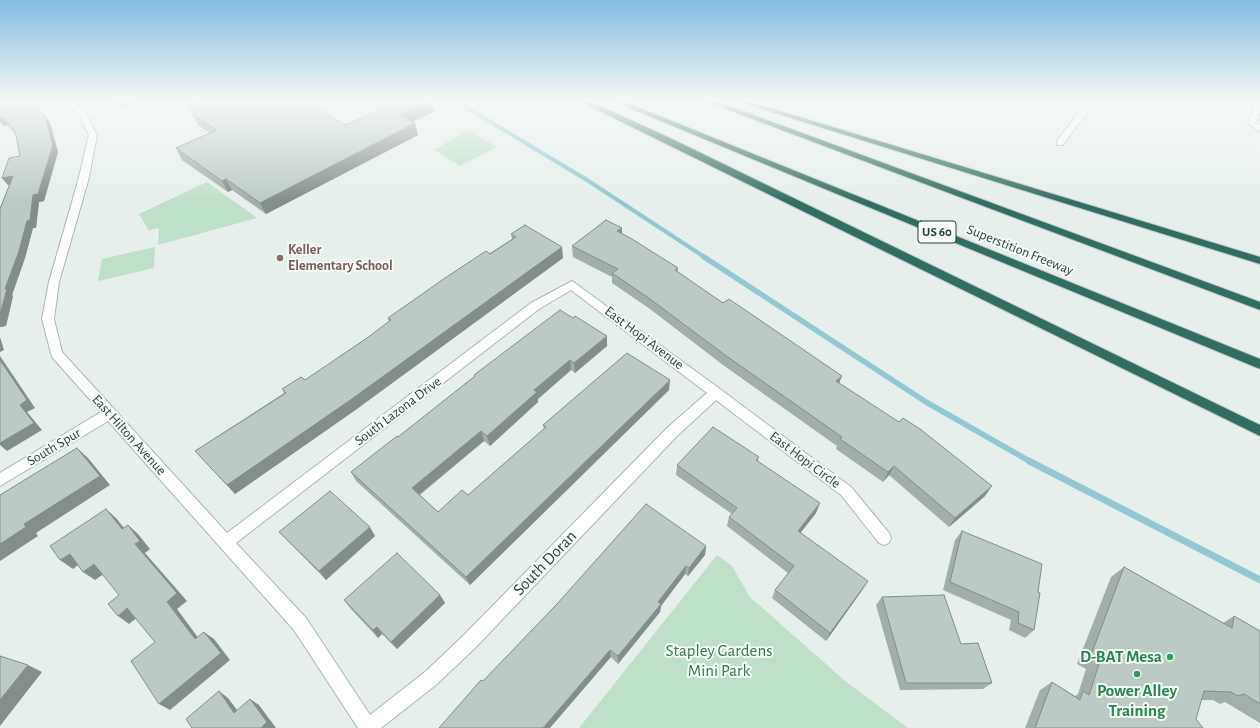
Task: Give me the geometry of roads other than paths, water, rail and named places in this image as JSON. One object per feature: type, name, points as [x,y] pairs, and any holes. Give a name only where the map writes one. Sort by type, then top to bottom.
[{"type":"highway","points":[[654,134],[1260,431]]},
{"type":"highway","name":"Superstition Freeway","points":[[697,134],[1260,364]]},
{"type":"highway","points":[[797,134],[1260,306]]},
{"type":"highway","points":[[847,134],[1260,261]]},
{"type":"street","name":"East Hilton Avenue","points":[[92,134],[83,181],[54,282],[48,319],[56,354],[300,624],[368,727]]},
{"type":"street","points":[[1060,143],[1067,134]]},
{"type":"street","name":"East Hopi Avenue","points":[[572,285],[716,392]]},
{"type":"street","name":"South Lazona Drive","points":[[226,542],[535,306],[572,285]]},
{"type":"street","name":"East Hopi Circle","points":[[716,392],[846,491],[884,538]]},
{"type":"street","name":"South Doran","points":[[368,727],[431,678],[470,641],[672,432],[716,392]]},
{"type":"street","name":"South Spur","points":[[0,480],[109,414]]},
{"type":"waterway","points":[[510,134],[587,180],[706,258]]},
{"type":"waterway","points":[[704,257],[926,402],[1031,462]]},
{"type":"waterway","points":[[1029,461],[1260,580]]},
{"type":"place","name":"Keller Elementary School","points":[[280,258]]},
{"type":"place","name":"D-BAT Mesa","points":[[1170,657]]},
{"type":"place","name":"Power Alley Training","points":[[1137,674]]},
{"type":"park label","name":"Stapley Gardens Mini Park","points":[[719,661]]}]
